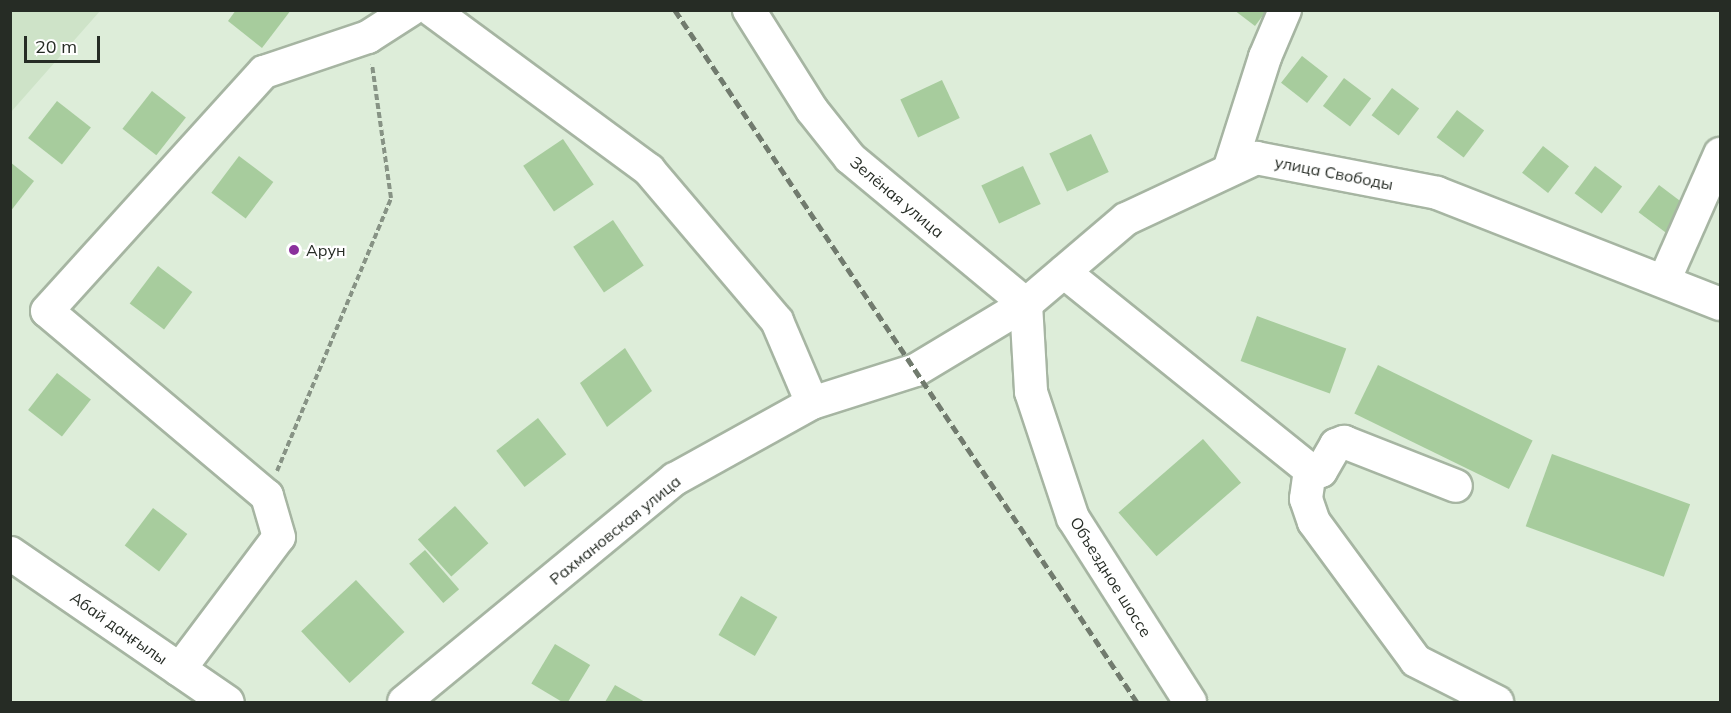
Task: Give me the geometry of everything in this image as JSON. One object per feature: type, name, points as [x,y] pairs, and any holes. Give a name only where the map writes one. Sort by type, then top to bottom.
[{"type":"main road","name":"Абай даңғылы","points":[[10,553],[227,702]]},
{"type":"street","points":[[179,670],[279,537],[267,496],[47,311],[264,72],[368,37],[410,10]]},
{"type":"street","points":[[432,10],[649,170],[777,321],[812,403]]},
{"type":"street","name":"Зелёная улица","points":[[749,10],[812,110],[850,158],[1026,304]]},
{"type":"street","points":[[1229,171],[1265,57],[1285,10]]},
{"type":"street","points":[[1664,281],[1720,154]]},
{"type":"street","name":"улица Свободы","points":[[916,370],[1026,304],[1126,219],[1256,158],[1437,193],[1720,304]]},
{"type":"street","points":[[1064,272],[1310,470],[1321,471],[1336,445],[1344,442],[1456,486]]},
{"type":"street","name":"Объездное шоссе","points":[[1026,304],[1031,392],[1073,518],[1190,702]]},
{"type":"street","name":"Рахмановская улица","points":[[404,702],[675,479],[812,403],[916,370]]},
{"type":"street","points":[[1310,470],[1306,500],[1314,522],[1416,661],[1497,702]]},
{"type":"path","points":[[267,496],[391,198],[368,37]]},
{"type":"shaded area","points":[[10,11],[100,11],[11,112]]},
{"type":"building","points":[[236,10],[291,10],[262,48],[228,21]]},
{"type":"building","points":[[1234,10],[1267,10],[1255,26]]},
{"type":"building","points":[[1302,56],[1328,76],[1307,103],[1281,83]]},
{"type":"building","points":[[1344,78],[1371,98],[1350,126],[1323,106]]},
{"type":"building","points":[[942,80],[960,118],[918,138],[900,99]]},
{"type":"building","points":[[1392,88],[1419,108],[1399,136],[1372,115]]},
{"type":"building","points":[[152,91],[186,117],[156,155],[122,129]]},
{"type":"building","points":[[57,101],[91,127],[62,165],[28,138]]},
{"type":"building","points":[[1457,110],[1484,130],[1464,158],[1437,137]]},
{"type":"building","points":[[1091,134],[1109,172],[1067,192],[1049,153]]},
{"type":"building","points":[[563,139],[594,185],[554,211],[523,166]]},
{"type":"building","points":[[1543,146],[1569,166],[1548,193],[1522,173]]},
{"type":"building","points":[[239,156],[273,182],[246,219],[211,193]]},
{"type":"building","points":[[10,162],[34,181],[10,212]]},
{"type":"building","points":[[1023,166],[1041,204],[999,224],[981,185]]},
{"type":"building","points":[[1595,166],[1622,186],[1602,214],[1575,193]]},
{"type":"building","points":[[1659,185],[1686,205],[1666,233],[1639,212]]},
{"type":"building","points":[[613,220],[644,266],[604,292],[573,247]]},
{"type":"building","points":[[158,266],[192,292],[164,329],[130,304]]},
{"type":"building","points":[[1257,316],[1346,348],[1330,394],[1241,361]]},
{"type":"building","points":[[625,348],[652,391],[607,427],[580,383]]},
{"type":"building","points":[[1378,365],[1533,440],[1509,489],[1354,414]]},
{"type":"building","points":[[57,373],[91,399],[62,437],[28,410]]},
{"type":"building","points":[[538,418],[566,454],[525,487],[496,451]]},
{"type":"building","points":[[1203,439],[1241,483],[1157,556],[1118,512]]},
{"type":"building","points":[[1552,454],[1690,504],[1664,577],[1526,526]]},
{"type":"building","points":[[455,506],[488,543],[451,577],[418,539]]},
{"type":"building","points":[[153,508],[187,534],[159,571],[125,546]]},
{"type":"building","points":[[425,550],[459,589],[443,603],[409,564]]},
{"type":"building","points":[[356,580],[404,632],[350,683],[301,631]]},
{"type":"building","points":[[741,596],[777,617],[755,656],[718,635]]},
{"type":"building","points":[[555,644],[590,665],[568,702],[562,702],[531,683]]},
{"type":"building","points":[[615,685],[645,702],[605,702]]},
{"type":"railway","points":[[675,10],[1137,702]]},
{"type":"place","name":"Арун","points":[[294,250]]}]
